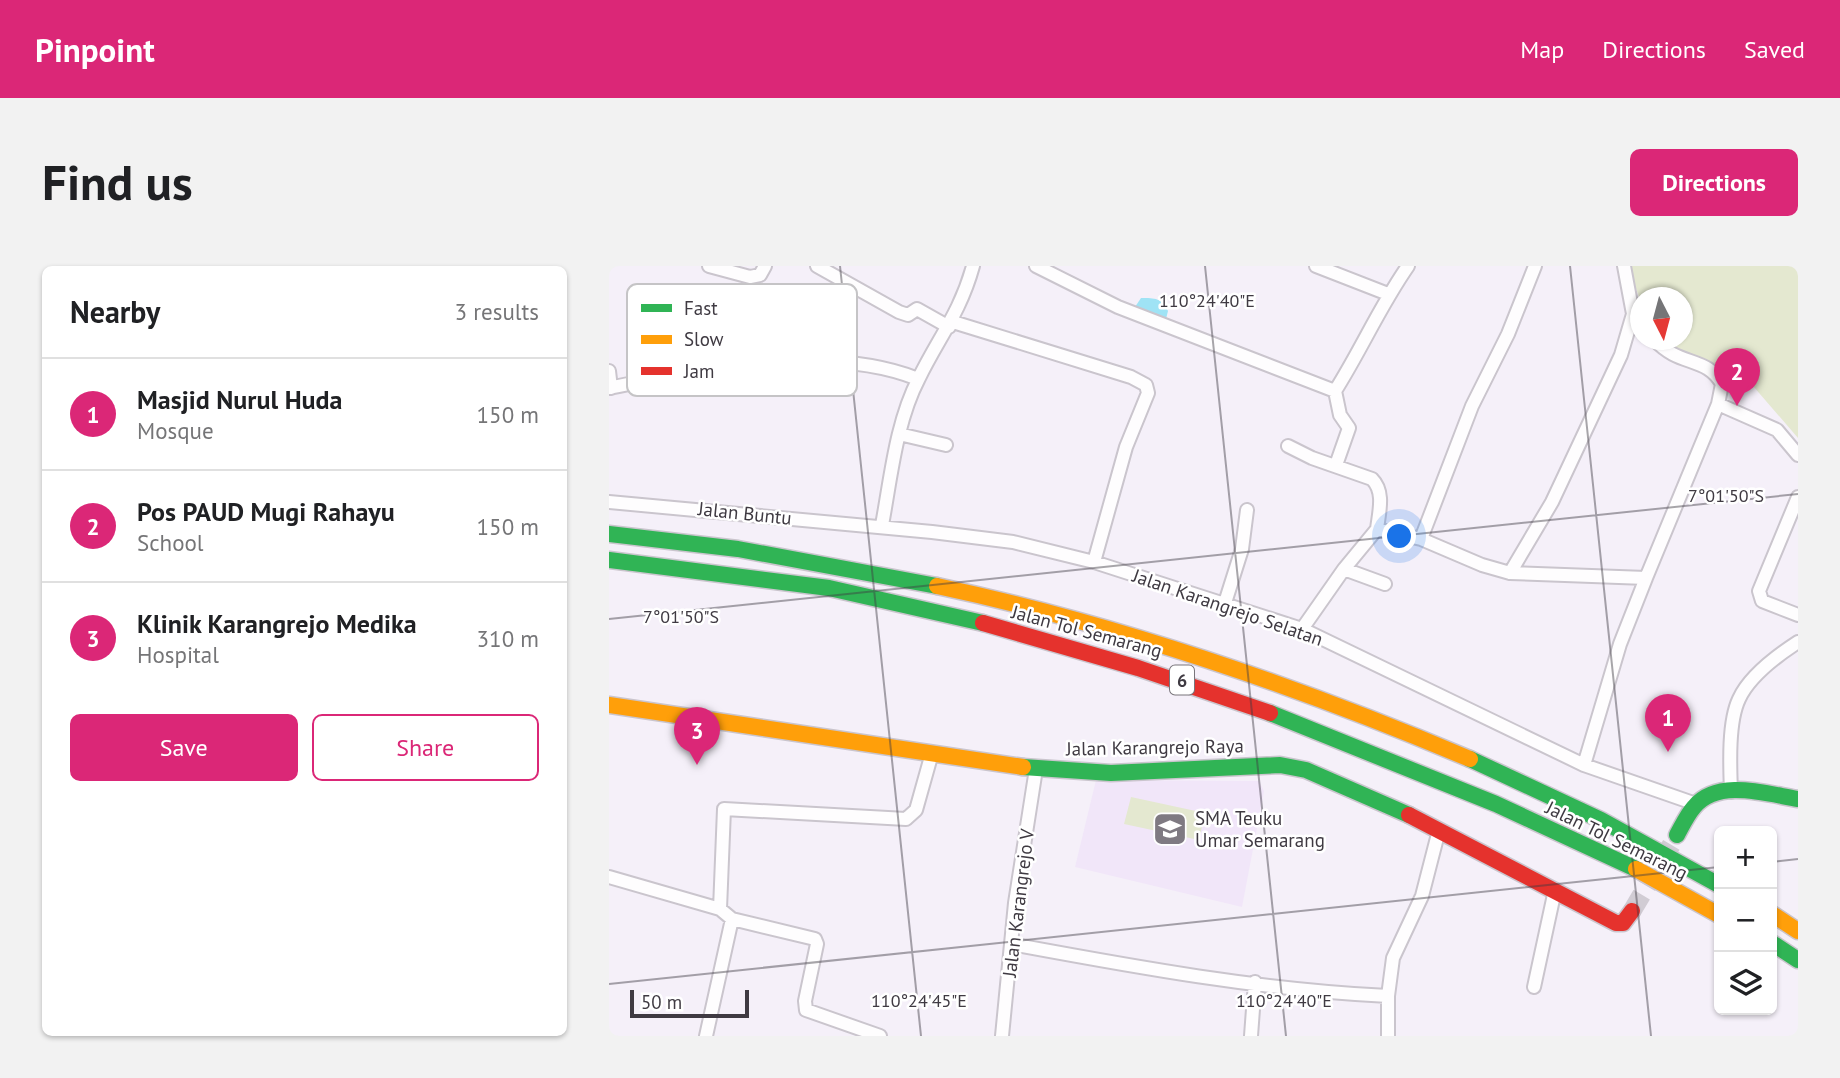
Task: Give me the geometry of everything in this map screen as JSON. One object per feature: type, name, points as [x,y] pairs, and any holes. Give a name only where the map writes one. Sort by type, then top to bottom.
[{"type":"main road","name":"Jalan Tol Semarang","points":[[609,534],[686,541],[866,569],[1010,600],[1107,626],[1204,657],[1417,735],[1601,820],[1714,882]]},
{"type":"main road","name":"Jalan Tol Semarang","points":[[609,560],[754,577],[859,594],[1100,654],[1195,684],[1353,743],[1586,844],[1714,912]]},
{"type":"main road","name":"Jalan Karangrejo Raya","points":[[609,705],[1036,769],[1111,773],[1280,765],[1329,779],[1439,830],[1616,923],[1623,923],[1630,914]]},
{"type":"main road","points":[[1677,835],[1696,804],[1717,793],[1798,799]]},
{"type":"main road","points":[[1777,917],[1798,931]]},
{"type":"main road","points":[[1777,946],[1798,960]]},
{"type":"street","points":[[709,266],[750,278],[760,275],[765,266]]},
{"type":"street","points":[[817,266],[849,284]]},
{"type":"street","points":[[882,525],[899,434],[918,379],[951,324],[973,266]]},
{"type":"street","points":[[1036,266],[1118,307],[1335,391]]},
{"type":"street","points":[[1315,266],[1388,293]]},
{"type":"street","points":[[1336,466],[1349,428],[1340,415],[1335,391],[1355,359],[1388,293],[1408,266]]},
{"type":"street","points":[[1421,539],[1472,406],[1508,334],[1535,266]]},
{"type":"street","points":[[1624,266],[1630,290]]},
{"type":"street","points":[[857,288],[899,312],[908,315],[917,309],[951,324],[1131,377],[1146,385],[1148,393],[1126,447],[1094,562]]},
{"type":"street","points":[[1510,573],[1561,484],[1630,334]]},
{"type":"street","points":[[1584,765],[1613,666],[1646,578],[1718,404],[1723,384],[1709,367],[1679,359],[1668,350]]},
{"type":"street","points":[[857,366],[877,366],[918,379]]},
{"type":"street","points":[[609,371],[610,388]]},
{"type":"street","points":[[1718,404],[1777,430],[1798,455]]},
{"type":"street","points":[[899,434],[946,445]]},
{"type":"street","points":[[1288,446],[1372,478],[1378,485],[1377,529],[1344,569],[1302,629]]},
{"type":"street","points":[[1798,497],[1759,591],[1762,601],[1768,605],[1798,615]]},
{"type":"street","name":"Jalan Buntu","points":[[609,502],[882,525]]},
{"type":"street","points":[[1224,606],[1243,549],[1247,510]]},
{"type":"street","name":"Jalan Karangrejo Selatan","points":[[882,525],[1013,542],[1094,562],[1157,580],[1224,606],[1302,629],[1584,765],[1696,804]]},
{"type":"street","points":[[1377,529],[1421,539],[1482,565],[1510,573],[1646,578]]},
{"type":"street","points":[[1344,569],[1385,584]]},
{"type":"street","points":[[1731,792],[1730,757],[1739,698],[1760,674],[1798,642]]},
{"type":"street","points":[[720,909],[724,809],[906,819],[916,810],[932,753]]},
{"type":"street","name":"Jalan Karangrejo V","points":[[1002,1036],[1014,903],[1036,769]]},
{"type":"street","points":[[1388,1036],[1388,996],[1393,958],[1422,896],[1439,830]]},
{"type":"street","points":[[609,877],[720,909],[732,919],[816,941],[804,1005],[806,1010],[880,1036]]},
{"type":"street","points":[[1534,987],[1555,890]]},
{"type":"street","points":[[706,1036],[732,919]]},
{"type":"street","points":[[1011,944],[1148,969],[1306,991],[1388,996]]},
{"type":"street","points":[[1251,1036],[1255,982]]},
{"type":"shaded area","name":"SMA Teuku Umar Semarang","points":[[1096,780],[1259,781],[1264,791],[1242,907],[1075,867]]},
{"type":"green space","points":[[1628,266],[1798,266],[1798,438],[1747,379],[1720,365],[1688,360],[1678,350],[1693,350],[1693,287],[1635,287]]},
{"type":"green space","points":[[1131,797],[1205,813],[1199,840],[1124,824]]},
{"type":"water","points":[[1141,298],[1161,301],[1168,311],[1166,319],[1135,307]]},
{"type":"tunnel","points":[[1632,911],[1673,842]]},
{"type":"traffic: fast","points":[[609,534],[738,549],[937,586]]},
{"type":"traffic: fast","points":[[609,560],[829,588],[983,623]]},
{"type":"traffic: fast","points":[[1270,713],[1496,804],[1636,869]]},
{"type":"traffic: fast","points":[[1470,759],[1601,820],[1714,882]]},
{"type":"traffic: fast","points":[[1023,767],[1111,773],[1280,765],[1306,770],[1409,815]]},
{"type":"traffic: fast","points":[[1677,835],[1694,807],[1704,798],[1716,793],[1743,790],[1798,799]]},
{"type":"traffic: fast","points":[[1777,946],[1798,960]]},
{"type":"traffic: slow","points":[[937,586],[1074,619],[1208,660],[1274,682],[1470,759]]},
{"type":"traffic: slow","points":[[609,705],[1023,767]]},
{"type":"traffic: slow","points":[[1636,869],[1714,912]]},
{"type":"traffic: slow","points":[[1777,917],[1798,931]]},
{"type":"traffic: jam","points":[[983,623],[1138,668],[1270,713]]},
{"type":"traffic: jam","points":[[1409,815],[1616,923],[1623,923],[1632,911]]},
{"type":"place","name":"Pos PAUD Mugi Rahayu","points":[[1737,406]]},
{"type":"place","name":"Masjid Nurul Huda","points":[[1668,752]]},
{"type":"place","name":"Klinik Karangrejo Medika","points":[[697,765]]},
{"type":"place","name":"SMA Teuku Umar Semarang","points":[[1170,829]]}]
